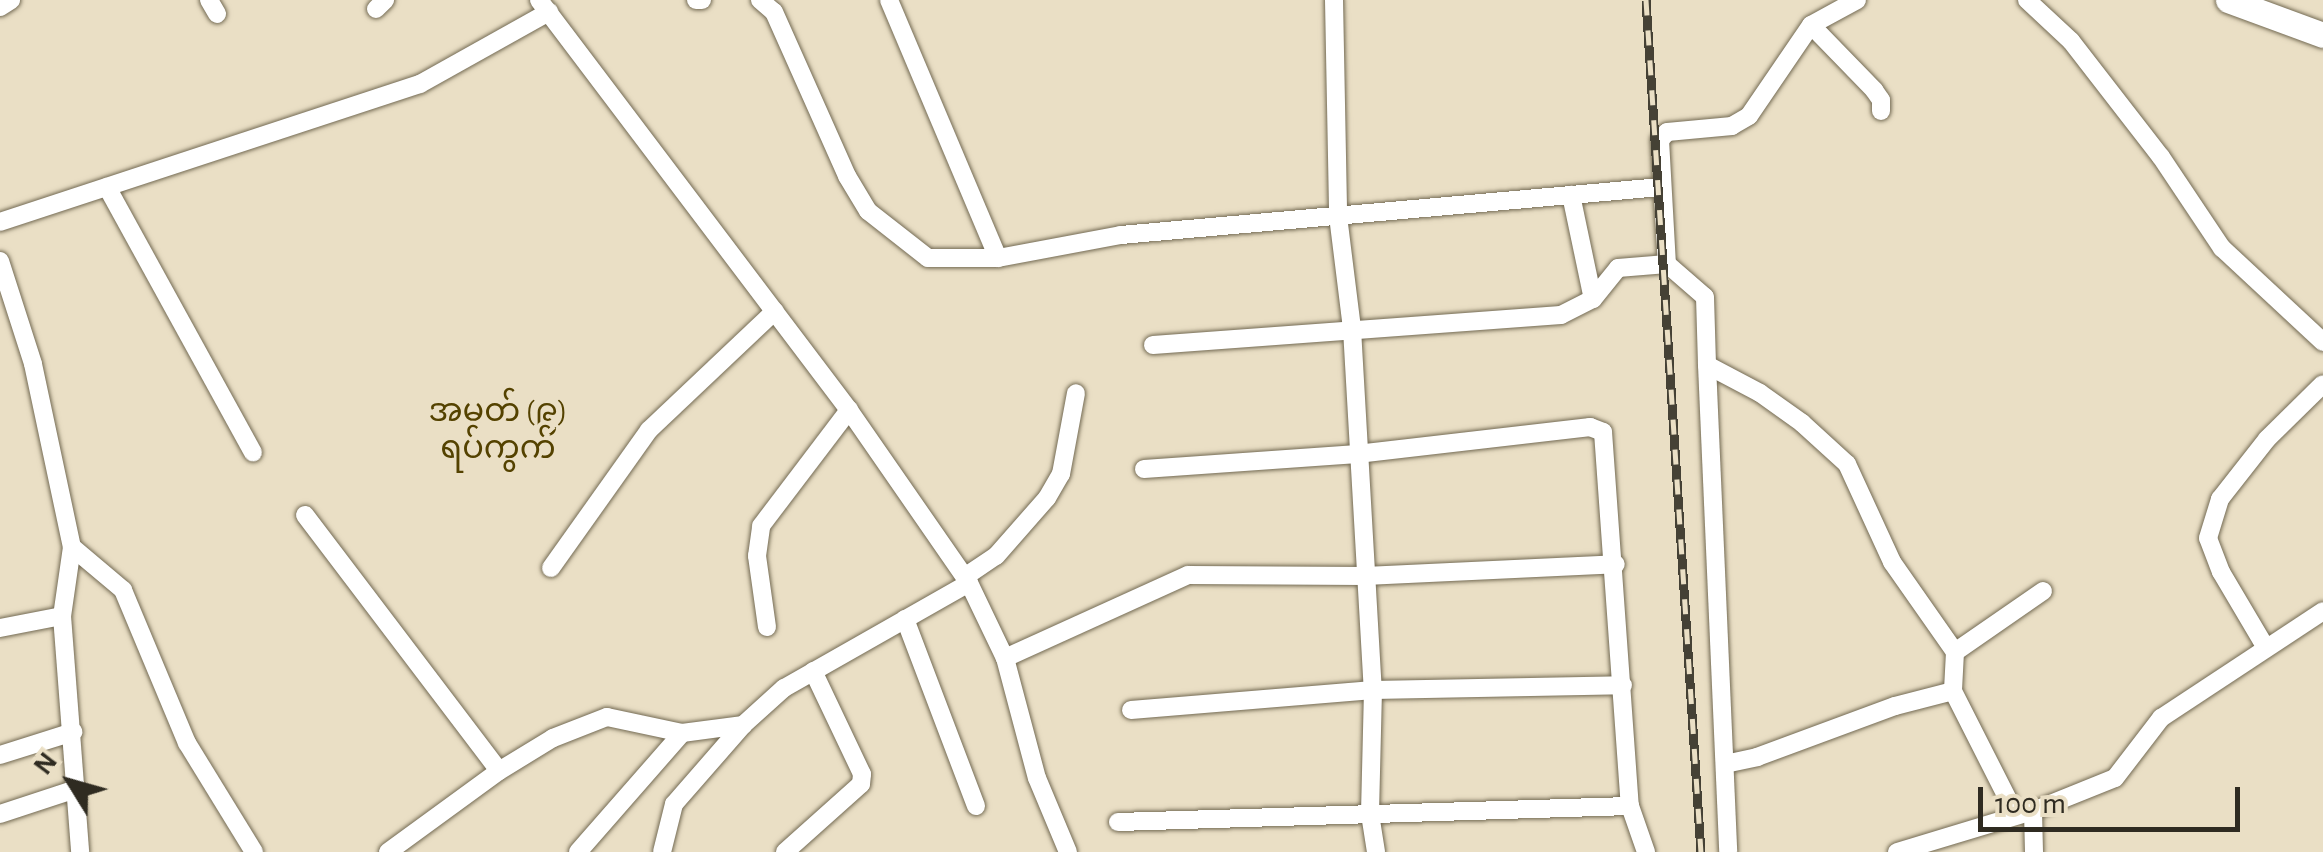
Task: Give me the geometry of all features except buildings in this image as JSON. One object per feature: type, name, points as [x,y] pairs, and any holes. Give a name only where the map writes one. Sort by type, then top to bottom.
[{"type":"main road","points":[[2228,0],[2323,35]]},
{"type":"street","points":[[0,7],[11,0]]},
{"type":"street","points":[[760,0],[771,6],[847,176],[868,211],[928,258],[998,258],[1121,234],[1661,187]]},
{"type":"street","points":[[890,0],[998,258]]},
{"type":"street","points":[[1334,0],[1338,216],[1352,329],[1372,690],[1370,814],[1376,852]]},
{"type":"street","points":[[1666,264],[1660,140],[1667,132],[1732,126],[1750,116],[1811,26],[1857,0]]},
{"type":"street","points":[[2026,0],[2071,40],[2161,158],[2222,248],[2323,342]]},
{"type":"street","points":[[0,222],[420,84],[544,6],[849,410],[967,579],[1005,658],[1037,778],[1068,852]]},
{"type":"street","points":[[1811,26],[1874,90],[1881,100],[1880,110]]},
{"type":"street","points":[[106,187],[253,453]]},
{"type":"street","points":[[1572,194],[1593,300]]},
{"type":"street","points":[[0,262],[34,364],[72,547],[62,616],[74,732],[80,852]]},
{"type":"street","points":[[1153,345],[1561,314],[1593,300],[1618,268],[1666,264],[1705,296],[1728,852]]},
{"type":"street","points":[[551,568],[649,430],[775,311]]},
{"type":"street","points":[[1707,366],[1760,393],[1802,423],[1846,464],[1892,562],[1954,652],[1953,690],[2025,813],[2034,852]]},
{"type":"street","points":[[2266,648],[2220,572],[2208,538],[2220,499],[2268,438],[2323,384]]},
{"type":"street","points":[[662,852],[674,804],[744,725],[784,688],[905,619],[996,556],[1047,498],[1060,474],[1076,393]]},
{"type":"street","points":[[767,627],[757,556],[760,526],[849,410]]},
{"type":"street","points":[[1144,470],[1357,454],[1590,426],[1603,432],[1616,564],[1630,806],[1646,852]]},
{"type":"street","points":[[305,515],[499,771]]},
{"type":"street","points":[[72,547],[123,590],[187,744],[254,852]]},
{"type":"street","points":[[1005,658],[1188,575],[1365,576],[1616,564]]},
{"type":"street","points":[[1954,652],[2044,591]]},
{"type":"street","points":[[1898,852],[1920,850],[2114,778],[2161,718],[2323,611]]},
{"type":"street","points":[[0,628],[62,616]]},
{"type":"street","points":[[905,619],[976,806]]},
{"type":"street","points":[[785,852],[861,784],[862,774],[812,672]]},
{"type":"street","points":[[1131,710],[1372,690],[1623,685]]},
{"type":"street","points":[[1725,764],[1953,690]]},
{"type":"street","points":[[388,852],[499,771],[553,738],[607,717],[682,733],[744,725]]},
{"type":"street","points":[[0,755],[74,732]]},
{"type":"street","points":[[578,852],[682,733]]},
{"type":"street","points":[[0,814],[76,789]]},
{"type":"street","points":[[1118,822],[1630,806]]},
{"type":"railway","points":[[1646,0],[1701,852]]},
{"type":"district","name":"အမှတ် (၉) ရပ်ကွက်","points":[[498,430]]}]
